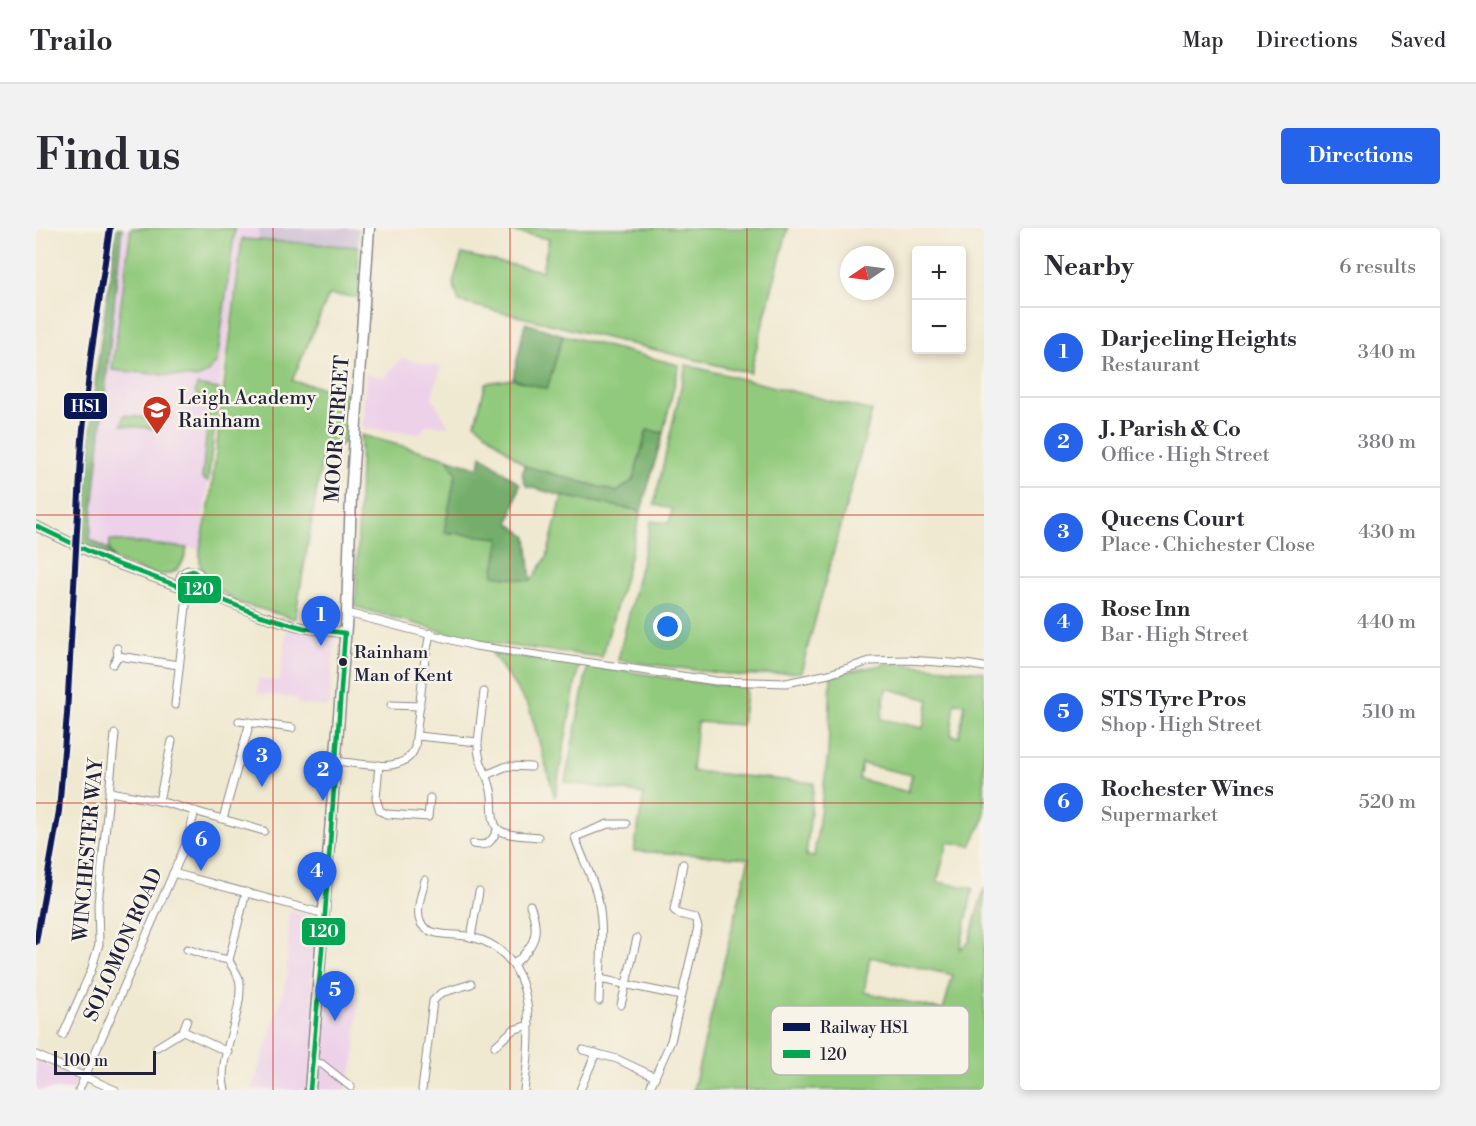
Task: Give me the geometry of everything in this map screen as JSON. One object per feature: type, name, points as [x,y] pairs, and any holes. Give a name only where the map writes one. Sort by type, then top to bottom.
[{"type":"main road","name":"MOOR STREET","points":[[310,1090],[347,613],[352,485],[369,228]]},
{"type":"street","points":[[36,526],[87,551],[146,575],[182,585],[190,593],[197,591],[217,596],[259,615],[304,628],[345,633]]},
{"type":"street","points":[[175,705],[186,606],[182,585],[187,572],[193,571],[217,596]]},
{"type":"street","points":[[186,606],[202,584],[201,578]]},
{"type":"street","points":[[347,613],[475,646],[688,678],[747,683],[786,683],[829,674],[870,661],[909,660],[984,667]]},
{"type":"street","points":[[335,761],[394,765],[408,759],[414,752],[430,633]]},
{"type":"street","points":[[113,664],[118,656],[117,648]]},
{"type":"street","points":[[118,656],[179,664]]},
{"type":"street","points":[[484,692],[478,758],[490,787],[494,822],[498,829],[508,833],[538,837]]},
{"type":"street","points":[[391,705],[420,706]]},
{"type":"street","points":[[239,721],[292,728]]},
{"type":"street","points":[[223,819],[250,722]]},
{"type":"street","name":"WINCHESTER WAY","points":[[63,1035],[97,952],[98,904],[115,734]]},
{"type":"street","points":[[417,736],[478,742]]},
{"type":"street","points":[[159,801],[172,741]]},
{"type":"street","points":[[380,765],[376,803],[383,813],[428,817],[430,798]]},
{"type":"street","points":[[486,775],[513,765],[531,767]]},
{"type":"street","points":[[110,792],[159,801],[264,831]]},
{"type":"street","name":"SOLOMON ROAD","points":[[79,1090],[186,844],[195,811]]},
{"type":"street","points":[[599,1001],[602,933],[600,909],[592,880],[575,837],[608,824],[626,824]]},
{"type":"street","points":[[473,844],[483,846],[490,842],[498,829]]},
{"type":"street","points":[[649,1090],[671,1041],[698,923],[695,918],[679,914],[674,910],[683,864]]},
{"type":"street","points":[[173,873],[325,914]]},
{"type":"street","points":[[425,880],[419,911],[422,926],[436,932],[471,937],[495,947],[513,965],[519,975],[525,993],[529,1026],[524,1090]]},
{"type":"street","points":[[225,1090],[223,1073],[240,988],[238,976],[230,960],[246,892]]},
{"type":"street","points":[[471,937],[479,892]]},
{"type":"street","points":[[513,965],[529,950],[534,939],[536,925],[530,905]]},
{"type":"street","points":[[621,1005],[637,938]]},
{"type":"street","points":[[186,949],[230,960]]},
{"type":"street","points":[[600,979],[681,996]]},
{"type":"street","points":[[422,1090],[433,1001],[441,993],[471,984]]},
{"type":"street","points":[[157,1047],[183,1031],[187,1020]]},
{"type":"street","points":[[495,1046],[513,1030],[529,1026]]},
{"type":"street","points":[[183,1031],[228,1052]]},
{"type":"street","points":[[583,1050],[617,1059],[655,1077]]},
{"type":"street","points":[[580,1090],[596,1053]]},
{"type":"street","points":[[36,1055],[115,1090]]},
{"type":"street","points":[[312,1062],[322,1064],[351,1087]]},
{"type":"shaded area","name":"Leigh Academy Rainham","points":[[122,228],[259,228],[258,241],[242,240],[219,389],[200,549],[187,548],[185,560],[173,574],[165,575],[114,559],[90,540]]},
{"type":"shaded area","points":[[259,228],[359,228],[358,247],[258,241]]},
{"type":"shaded area","points":[[402,358],[441,367],[432,397],[449,426],[427,425],[420,434],[362,428],[366,374],[385,377]]},
{"type":"shaded area","points":[[287,626],[335,637],[329,707],[297,704],[298,699],[258,693],[258,679],[280,681]]},
{"type":"shaded area","points":[[289,911],[315,917],[311,998],[359,997],[354,1061],[346,1090],[252,1090],[287,978]]},
{"type":"shaded area","points":[[36,1060],[77,1079],[73,1090],[36,1090]]},
{"type":"green space","points":[[117,228],[122,228],[90,539],[109,550],[113,559],[81,546],[96,374]]},
{"type":"green space","points":[[131,228],[235,228],[217,362],[206,374],[197,378],[112,370]]},
{"type":"green space","points":[[495,228],[788,228],[750,373],[459,302],[453,282],[462,254],[542,271],[549,239]]},
{"type":"green space","points":[[242,239],[358,247],[359,297],[329,295],[292,381],[352,394],[349,440],[323,454],[295,619],[236,602],[209,582],[200,565],[200,549],[210,502]]},
{"type":"green space","points":[[525,323],[563,335],[547,389],[513,379]]},
{"type":"green space","points":[[563,335],[679,365],[663,433],[647,430],[633,480],[617,492],[525,466],[475,423],[486,383],[513,379],[547,388]]},
{"type":"green space","points":[[686,365],[872,411],[801,672],[742,676],[618,660],[651,521],[669,523],[672,509],[654,505]]},
{"type":"green space","points":[[197,385],[219,389],[208,481],[202,479],[209,410],[195,392]]},
{"type":"green space","points":[[124,415],[158,420],[158,429],[122,425]]},
{"type":"green space","points":[[647,430],[663,433],[641,511],[562,496],[526,486],[522,474],[525,466],[617,492],[633,480]]},
{"type":"green space","points":[[361,435],[447,458],[456,473],[445,532],[501,538],[494,575],[531,581],[547,557],[562,496],[641,511],[602,657],[479,642],[356,607]]},
{"type":"green space","points":[[481,455],[520,484],[509,523],[527,537],[531,581],[493,575],[500,538],[444,532],[456,473],[447,458],[479,468]]},
{"type":"green space","points":[[110,540],[187,548],[183,562],[176,570],[158,575],[136,569],[114,559],[109,550]]},
{"type":"green space","points":[[492,653],[579,664],[555,797],[529,707]]},
{"type":"green space","points":[[892,663],[984,672],[984,819],[971,846],[948,842],[937,882],[973,888],[960,949],[969,942],[984,888],[984,1090],[693,1090],[749,858],[634,851],[644,794],[565,782],[588,665],[701,683],[747,686],[742,725],[697,722],[692,771],[814,783],[806,856],[814,857],[828,755],[831,675]],"holes":[[[886,688],[929,700],[923,728],[881,719]],[[955,703],[965,704],[959,737],[951,735]],[[862,764],[912,775],[908,792],[859,779]]]},
{"type":"rail line","name":"HS1","points":[[36,942],[59,811],[67,714],[82,439],[91,356],[110,228]]},
{"type":"transit line","name":"120","points":[[36,526],[109,561],[181,587],[183,574],[193,571],[201,577],[202,583],[199,590],[259,615],[304,628],[345,633],[310,1090]]},
{"type":"place","name":"Leigh Academy Rainham","points":[[157,436]]},
{"type":"place","name":"Darjeeling Heights","points":[[321,646]]},
{"type":"place","name":"Rainham Man of Kent","points":[[343,662]]},
{"type":"place","name":"Queens Court","points":[[262,787]]},
{"type":"place","name":"J. Parish & Co","points":[[323,801]]},
{"type":"place","name":"Rochester Wines","points":[[201,871]]},
{"type":"place","name":"Rose Inn","points":[[317,902]]},
{"type":"place","name":"STS Tyre Pros","points":[[335,1021]]}]
